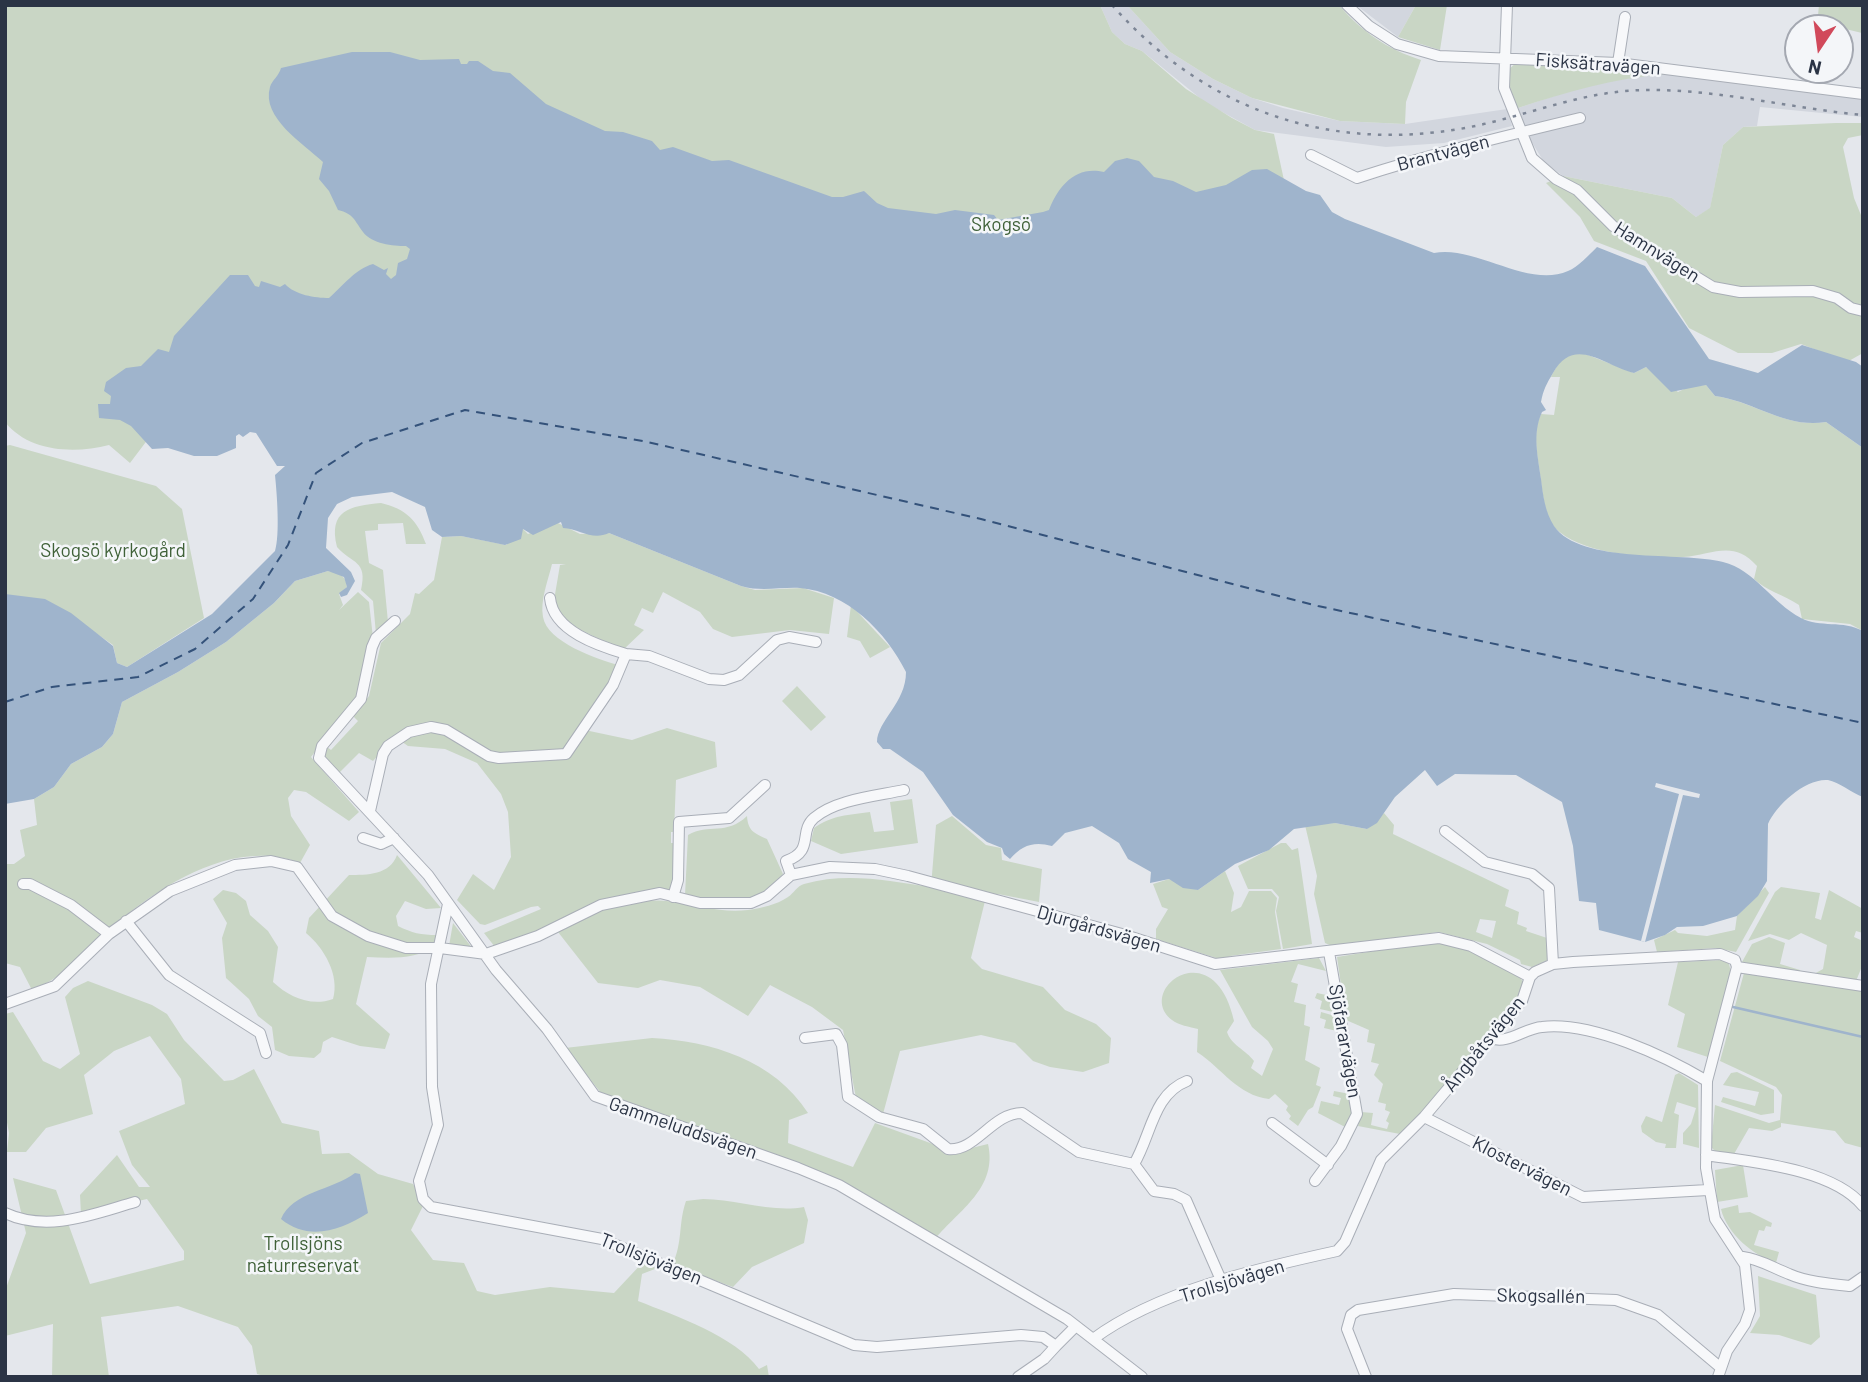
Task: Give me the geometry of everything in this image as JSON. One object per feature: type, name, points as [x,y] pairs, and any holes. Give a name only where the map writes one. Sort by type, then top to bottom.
[{"type":"street","name":"Fisksätravägen","points":[[1347,5],[1381,35],[1408,48],[1451,58],[1618,63],[1863,94]]},
{"type":"street","name":"Hamnvägen","points":[[1507,5],[1504,88],[1532,158],[1556,179],[1577,190],[1613,226],[1713,288],[1740,292],[1813,291],[1837,298],[1851,308],[1863,311]]},
{"type":"street","points":[[1618,63],[1625,17]]},
{"type":"street","name":"Brantvägen","points":[[1311,155],[1357,178],[1409,159],[1445,153],[1521,131],[1580,118]]},
{"type":"street","points":[[550,598],[551,609],[565,625],[594,643],[626,654],[649,656],[709,679],[724,680],[739,675],[777,640],[789,637],[816,642]]},
{"type":"street","name":"Gammeluddsvägen","points":[[395,621],[376,638],[361,699],[319,754],[322,764],[370,811],[428,875],[595,1096],[831,1182],[1076,1326],[1142,1377]]},
{"type":"street","points":[[370,811],[383,754],[396,739],[417,729],[439,727],[489,756],[499,758],[566,754],[613,685],[626,654]]},
{"type":"street","points":[[673,897],[678,880],[679,822],[729,818],[765,785]]},
{"type":"street","points":[[791,875],[786,861],[795,858],[803,848],[807,826],[814,818],[839,806],[904,790]]},
{"type":"street","points":[[1446,831],[1485,862],[1532,874],[1549,888],[1553,964]]},
{"type":"street","points":[[363,838],[381,844],[394,838]]},
{"type":"street","name":"Djurgårdsvägen","points":[[5,1004],[55,986],[109,934],[170,891],[235,865],[282,861],[303,872],[322,905],[341,923],[406,948],[440,948],[486,954],[538,936],[601,905],[651,894],[700,903],[751,903],[767,896],[791,875],[830,867],[875,869],[1122,934],[1215,964],[1402,941],[1448,939],[1471,946],[1530,977]]},
{"type":"street","points":[[23,884],[30,884],[71,905],[109,934]]},
{"type":"street","name":"Trollsjövägen","points":[[448,904],[431,984],[432,1087],[438,1125],[419,1181],[423,1199],[432,1207],[602,1238],[854,1345],[869,1347],[1021,1335],[1043,1336],[1056,1346]]},
{"type":"street","points":[[126,921],[169,975],[254,1028],[264,1039],[266,1053]]},
{"type":"street","name":"Sjöfararvägen","points":[[1315,1181],[1353,1126],[1357,1114],[1329,952]]},
{"type":"street","name":"Ångbåtsvägen","points":[[1336,1251],[1345,1242],[1381,1160],[1424,1117],[1522,1001],[1530,977],[1553,964],[1720,954],[1735,960],[1737,967],[1862,982]]},
{"type":"street","points":[[1719,1373],[1732,1342],[1748,1318],[1750,1304],[1743,1257],[1718,1225],[1708,1190],[1706,1156],[1707,1081],[1737,967]]},
{"type":"street","points":[[1491,1038],[1500,1041],[1542,1027],[1582,1029],[1680,1066],[1707,1081]]},
{"type":"street","points":[[805,1038],[836,1034],[842,1045],[848,1097],[879,1117],[923,1129],[948,1149],[962,1147],[1002,1118],[1022,1113],[1079,1152],[1133,1164],[1154,1191],[1174,1194],[1186,1200],[1221,1280]]},
{"type":"street","points":[[1133,1164],[1148,1137],[1155,1105],[1172,1089],[1187,1081]]},
{"type":"street","name":"Klostervägen","points":[[1424,1117],[1583,1197],[1708,1190]]},
{"type":"street","points":[[1272,1123],[1328,1165]]},
{"type":"street","points":[[1706,1156],[1763,1162],[1795,1170],[1841,1190],[1863,1206]]},
{"type":"street","points":[[5,1213],[31,1222],[52,1222],[135,1202]]},
{"type":"street","name":"Trollsjövägen","points":[[1093,1339],[1113,1326],[1221,1280],[1336,1251]]},
{"type":"street","points":[[1743,1257],[1758,1259],[1800,1278],[1839,1285],[1850,1286],[1863,1278]]},
{"type":"street","name":"Skogsallén","points":[[1366,1377],[1347,1323],[1358,1310],[1437,1295],[1603,1298],[1650,1310],[1719,1373]]},
{"type":"street","points":[[1018,1377],[1044,1359],[1076,1326]]},
{"type":"shaded area","points":[[1100,5],[1127,5],[1170,52],[1213,79],[1252,98],[1283,108],[1340,121],[1405,124],[1507,109],[1512,126],[1444,143],[1386,147],[1255,130],[1206,103],[1142,51],[1125,44],[1112,32]]},
{"type":"shaded area","points":[[1356,5],[1416,5],[1398,37]]},
{"type":"shaded area","points":[[1667,74],[1863,99],[1863,117],[1760,107],[1757,126],[1743,127],[1723,145],[1710,209],[1696,217],[1672,198],[1563,176],[1544,162],[1528,136],[1518,108],[1584,86]]},
{"type":"green space","name":"Skogsö","points":[[5,5],[1100,5],[1112,32],[1125,44],[1142,51],[1186,89],[1232,118],[1255,130],[1274,134],[1324,365],[173,406],[130,463],[109,445],[67,450],[39,445],[26,440],[5,422]]},
{"type":"green space","points":[[1127,5],[1339,5],[1376,38],[1397,51],[1421,60],[1406,102],[1405,124],[1340,121],[1252,98],[1213,79],[1170,52]]},
{"type":"green space","points":[[1416,5],[1447,5],[1440,50],[1398,37]]},
{"type":"green space","points":[[1819,5],[1863,5],[1862,33],[1854,31],[1854,14],[1818,14]]},
{"type":"green space","points":[[1517,62],[1667,74],[1591,86],[1518,108],[1509,88],[1507,71]]},
{"type":"green space","points":[[1863,123],[1863,135],[1848,138],[1843,147],[1854,198],[1863,220],[1863,353],[1847,362],[1801,344],[1772,353],[1738,353],[1689,328],[1646,261],[1594,241],[1580,217],[1546,183],[1563,176],[1672,198],[1696,217],[1710,208],[1723,145],[1743,127]]},
{"type":"green space","points":[[1583,353],[1634,373],[1646,367],[1678,392],[1690,386],[1706,385],[1715,396],[1784,418],[1798,422],[1826,422],[1863,448],[1863,631],[1850,624],[1802,619],[1799,605],[1754,579],[1757,566],[1740,553],[1722,551],[1668,557],[1616,553],[1581,544],[1555,528],[1544,500],[1536,430],[1541,414],[1554,415],[1560,377],[1551,377],[1557,367],[1563,359]]},
{"type":"green space","name":"Skogsö kyrkogård","points":[[10,445],[156,486],[182,509],[204,618],[127,667],[117,663],[113,645],[97,634],[5,594],[5,446]]},
{"type":"green space","points":[[381,503],[410,517],[419,528],[426,544],[406,544],[403,523],[378,524],[378,530],[365,531],[369,563],[383,570],[388,622],[376,634],[373,601],[361,590],[363,580],[360,568],[337,547],[335,535],[336,525],[344,512],[351,508]]},
{"type":"green space","points":[[556,522],[580,534],[609,533],[755,590],[803,588],[834,598],[829,634],[790,630],[732,637],[713,629],[700,612],[663,592],[653,613],[642,608],[634,625],[644,630],[623,650],[574,627],[553,606],[560,565],[566,564],[552,564],[543,604],[543,617],[547,626],[563,642],[618,665],[612,682],[580,729],[632,740],[667,728],[715,742],[717,767],[676,780],[674,832],[671,832],[671,843],[675,843],[675,884],[671,894],[664,892],[551,925],[495,947],[484,933],[541,909],[538,906],[531,907],[485,925],[480,924],[457,900],[473,874],[494,890],[511,857],[508,812],[501,794],[477,763],[445,749],[408,746],[395,737],[373,761],[359,753],[338,774],[325,757],[326,746],[331,750],[358,721],[353,716],[369,696],[381,643],[410,614],[415,593],[419,594],[434,580],[442,537],[461,536],[506,545],[523,529],[528,534]]},
{"type":"green space","points":[[328,571],[341,575],[346,583],[347,587],[339,594],[343,605],[339,610],[358,592],[369,602],[373,638],[359,693],[311,757],[359,812],[349,821],[306,792],[294,790],[288,798],[291,816],[310,845],[300,863],[276,857],[252,856],[227,860],[180,879],[119,921],[57,977],[32,990],[20,967],[5,963],[5,864],[14,864],[25,856],[20,830],[37,825],[34,799],[54,787],[71,764],[102,747],[113,734],[122,702],[226,642],[274,603],[295,581]]},
{"type":"green space","points":[[851,605],[890,647],[870,658],[860,641],[847,637]]},
{"type":"green space","points":[[797,686],[826,717],[811,731],[782,701]]},
{"type":"green space","points":[[912,799],[918,843],[841,854],[811,841],[814,828],[821,824],[834,818],[870,812],[874,832],[894,830],[890,802]]},
{"type":"green space","points":[[1384,813],[1394,825],[1393,834],[1509,890],[1505,906],[1519,912],[1517,924],[1527,928],[1526,931],[1547,938],[1548,960],[1532,967],[1521,964],[1520,960],[1487,944],[1439,932],[1332,946],[1325,943],[1314,894],[1317,876],[1305,825],[1335,823],[1367,829]],"holes":[[[1480,919],[1496,921],[1492,938],[1476,932]]]},
{"type":"green space","points":[[747,816],[752,831],[767,839],[783,874],[761,895],[744,901],[718,902],[685,895],[688,835],[732,826]]},
{"type":"green space","points":[[952,816],[986,845],[1001,848],[1002,860],[1042,869],[1039,902],[998,894],[985,901],[971,958],[982,969],[1043,987],[1065,1010],[1096,1024],[1111,1038],[1109,1063],[1083,1072],[1050,1067],[1033,1061],[1015,1043],[981,1035],[900,1051],[883,1114],[856,1098],[843,1030],[812,1007],[770,985],[748,1016],[700,987],[660,980],[638,988],[598,983],[558,932],[613,906],[642,901],[674,902],[738,911],[774,904],[802,885],[820,880],[868,879],[931,887],[936,825]]},
{"type":"green space","points":[[1281,843],[1286,843],[1292,850],[1298,848],[1312,944],[1283,949],[1276,911],[1279,897],[1272,889],[1248,889],[1238,866]]},
{"type":"green space","points":[[397,855],[441,908],[426,909],[405,901],[396,916],[398,926],[417,933],[437,935],[436,945],[429,950],[412,956],[367,957],[356,1004],[390,1034],[385,1049],[360,1046],[332,1037],[323,1042],[321,1052],[314,1058],[289,1056],[275,1050],[272,1027],[258,1016],[249,999],[226,978],[222,938],[227,923],[213,899],[223,890],[236,893],[246,901],[250,915],[268,931],[278,947],[273,982],[301,999],[325,1001],[333,999],[334,981],[324,954],[306,933],[309,918],[349,875],[383,870],[394,862]]},
{"type":"green space","points":[[1225,871],[1234,893],[1231,912],[1241,907],[1249,891],[1271,891],[1277,898],[1275,912],[1281,949],[1230,956],[1226,961],[1156,939],[1156,929],[1168,909],[1162,907],[1153,884],[1169,879],[1198,890]]},
{"type":"green space","points":[[1765,887],[1769,893],[1736,952],[1716,948],[1657,952],[1654,940],[1675,930],[1678,933],[1707,936],[1735,930],[1737,916]]},
{"type":"green space","points":[[1781,887],[1820,893],[1815,918],[1821,920],[1829,890],[1863,909],[1863,933],[1856,931],[1854,937],[1863,941],[1863,964],[1856,981],[1814,974],[1823,969],[1827,945],[1801,933],[1789,940],[1770,934],[1748,941],[1775,892]]},
{"type":"green space","points":[[453,923],[473,949],[449,946]]},
{"type":"green space","points":[[1769,937],[1785,943],[1780,964],[1800,970],[1801,974],[1742,962],[1752,944]]},
{"type":"green space","points":[[1430,942],[1459,945],[1518,975],[1524,983],[1520,997],[1435,1101],[1400,1134],[1358,1126],[1361,1112],[1373,1113],[1371,1125],[1387,1129],[1389,1123],[1386,1121],[1390,1112],[1385,1110],[1386,1104],[1378,1102],[1383,1084],[1374,1075],[1379,1064],[1371,1062],[1375,1044],[1367,1042],[1369,1030],[1346,1020],[1337,957]]},
{"type":"green space","points":[[1319,958],[1326,971],[1298,964],[1291,982],[1298,984],[1294,1002],[1306,1005],[1304,1025],[1310,1027],[1305,1060],[1320,1068],[1316,1085],[1321,1087],[1313,1107],[1298,1126],[1289,1119],[1291,1116],[1286,1110],[1288,1106],[1275,1094],[1269,1099],[1248,1092],[1197,1052],[1198,1029],[1172,1020],[1163,1008],[1163,995],[1170,983],[1181,975],[1196,973],[1211,978],[1224,994],[1234,1021],[1227,1032],[1229,1037],[1254,1061],[1251,1068],[1262,1076],[1273,1049],[1252,1027],[1220,970]]},
{"type":"green space","points":[[1723,960],[1729,964],[1731,972],[1711,1058],[1677,1047],[1685,1014],[1668,1005],[1678,962]]},
{"type":"green space","points":[[1744,973],[1863,990],[1863,1148],[1845,1143],[1835,1131],[1781,1123],[1781,1127],[1772,1131],[1749,1128],[1734,1154],[1716,1152],[1711,1147],[1715,1105],[1769,1123],[1780,1120],[1782,1095],[1776,1087],[1720,1061]]},
{"type":"green space","name":"Trollsjöns naturreservat","points":[[88,981],[152,1005],[167,1014],[184,1040],[224,1081],[233,1080],[254,1069],[282,1123],[319,1131],[322,1154],[349,1153],[378,1174],[413,1184],[424,1204],[411,1230],[433,1260],[464,1263],[477,1291],[495,1295],[550,1287],[614,1293],[644,1261],[660,1267],[642,1274],[638,1301],[687,1320],[720,1337],[748,1357],[759,1369],[767,1365],[769,1377],[268,1377],[257,1374],[252,1346],[238,1327],[178,1306],[101,1317],[109,1377],[52,1377],[53,1324],[5,1336],[5,1291],[26,1233],[13,1178],[56,1190],[90,1284],[184,1260],[184,1251],[147,1199],[81,1214],[80,1195],[117,1155],[139,1187],[150,1187],[132,1165],[119,1131],[185,1104],[181,1079],[150,1036],[114,1051],[84,1075],[93,1114],[46,1128],[26,1152],[7,1152],[9,1133],[5,1112],[5,1014],[13,1012],[43,1061],[60,1069],[80,1054],[65,997],[73,988]]},
{"type":"green space","points":[[1317,993],[1331,996],[1333,1012],[1320,1009],[1322,1001],[1315,998]]},
{"type":"green space","points":[[1321,1012],[1335,1016],[1337,1031],[1324,1028],[1326,1020],[1320,1018]]},
{"type":"green space","points":[[652,1038],[718,1049],[759,1067],[778,1079],[808,1113],[789,1120],[788,1143],[853,1167],[875,1123],[955,1152],[988,1144],[990,1160],[982,1186],[935,1239],[873,1200],[605,1098],[565,1048]]},
{"type":"green space","points":[[1737,1072],[1774,1090],[1774,1113],[1761,1115],[1721,1102],[1723,1097],[1755,1106],[1759,1092],[1723,1085],[1731,1073]]},
{"type":"green space","points":[[1679,1073],[1698,1085],[1699,1148],[1683,1144],[1683,1133],[1691,1124],[1696,1108],[1677,1102],[1674,1113],[1679,1115],[1676,1148],[1665,1148],[1666,1144],[1656,1142],[1642,1132],[1641,1126],[1646,1116],[1662,1122],[1675,1075]]},
{"type":"green space","points":[[1334,1091],[1350,1094],[1352,1118],[1347,1128],[1318,1113],[1321,1101],[1339,1105],[1341,1098],[1333,1096]]},
{"type":"green space","points":[[1743,1165],[1748,1197],[1717,1202],[1715,1170]]},
{"type":"green space","points":[[703,1199],[766,1207],[804,1207],[808,1220],[804,1243],[752,1267],[733,1287],[672,1265],[678,1249],[686,1201]]},
{"type":"green space","points":[[1738,1205],[1739,1213],[1750,1212],[1772,1223],[1771,1227],[1766,1226],[1764,1231],[1759,1230],[1754,1245],[1779,1252],[1776,1263],[1750,1249],[1729,1227],[1721,1209]]},
{"type":"green space","points":[[1758,1276],[1816,1295],[1820,1337],[1811,1345],[1779,1335],[1750,1333],[1760,1316]]},
{"type":"water","points":[[352,52],[390,52],[420,60],[459,59],[461,64],[478,61],[493,71],[510,73],[546,104],[605,131],[623,132],[652,141],[660,150],[673,147],[712,161],[729,160],[832,197],[864,191],[877,203],[888,208],[936,214],[955,210],[994,215],[998,220],[1043,212],[1049,210],[1057,193],[1069,179],[1085,172],[1104,172],[1115,161],[1127,158],[1139,161],[1154,177],[1173,181],[1196,192],[1226,185],[1252,170],[1267,169],[1306,191],[1320,195],[1332,212],[1345,219],[1434,253],[1467,255],[1536,275],[1552,275],[1572,269],[1597,247],[1645,266],[1709,359],[1758,373],[1802,345],[1856,362],[1863,367],[1863,448],[1826,422],[1797,422],[1784,418],[1715,396],[1706,385],[1671,392],[1646,367],[1634,373],[1580,354],[1561,362],[1546,387],[1541,402],[1546,410],[1542,412],[1539,420],[1537,445],[1546,509],[1554,526],[1567,538],[1586,547],[1608,552],[1723,562],[1745,572],[1801,618],[1863,631],[1863,797],[1828,780],[1810,783],[1801,788],[1785,801],[1768,824],[1767,881],[1758,896],[1737,916],[1703,926],[1677,927],[1665,935],[1645,942],[1599,930],[1596,903],[1579,901],[1573,846],[1562,802],[1516,775],[1455,774],[1437,786],[1425,770],[1395,797],[1377,823],[1367,829],[1335,823],[1294,829],[1269,850],[1235,864],[1198,890],[1183,888],[1169,879],[1150,883],[1151,872],[1128,859],[1119,843],[1092,826],[1065,833],[1052,846],[1029,845],[1010,859],[1002,848],[987,842],[953,815],[923,772],[890,749],[883,749],[877,742],[878,734],[901,693],[906,672],[876,629],[834,597],[800,588],[748,588],[609,533],[591,535],[563,528],[561,522],[533,535],[523,529],[521,539],[505,545],[461,536],[442,537],[432,530],[425,507],[392,492],[352,497],[337,504],[328,518],[326,548],[351,572],[355,581],[347,595],[341,597],[339,593],[347,587],[344,577],[328,571],[295,581],[274,603],[226,642],[122,702],[113,734],[102,747],[71,764],[54,787],[34,799],[5,804],[5,594],[45,599],[71,613],[113,646],[117,663],[127,667],[212,614],[275,551],[278,525],[275,475],[285,466],[277,466],[256,433],[250,432],[243,437],[239,434],[236,436],[236,448],[217,456],[194,456],[168,448],[152,449],[131,426],[120,420],[99,418],[98,404],[110,404],[111,396],[104,391],[106,382],[126,368],[141,366],[158,349],[169,352],[174,336],[230,275],[248,275],[255,286],[259,287],[261,281],[280,287],[285,284],[300,293],[329,298],[367,266],[373,264],[384,270],[388,268],[386,274],[391,279],[396,275],[398,263],[407,259],[410,249],[406,246],[377,242],[363,232],[351,216],[338,210],[329,191],[319,179],[323,162],[278,120],[269,98],[270,87],[281,68]]},
{"type":"water","points":[[355,1173],[360,1174],[368,1213],[336,1228],[314,1232],[292,1226],[281,1219],[286,1210],[303,1197]]},
{"type":"pier","points":[[1656,783],[1700,794],[1699,798],[1683,795],[1645,942],[1641,941],[1679,794],[1655,787]]},
{"type":"waterway","points":[[1733,1007],[1863,1037]]},
{"type":"ferry route","points":[[5,702],[52,687],[138,677],[195,649],[253,599],[288,545],[316,473],[362,443],[465,410],[643,441],[981,519],[1318,606],[1863,723]]},
{"type":"railway","points":[[1112,5],[1148,41],[1187,72],[1228,96],[1271,115],[1317,127],[1365,134],[1414,134],[1485,124],[1564,102],[1605,94],[1654,90],[1714,94],[1863,115]]}]
